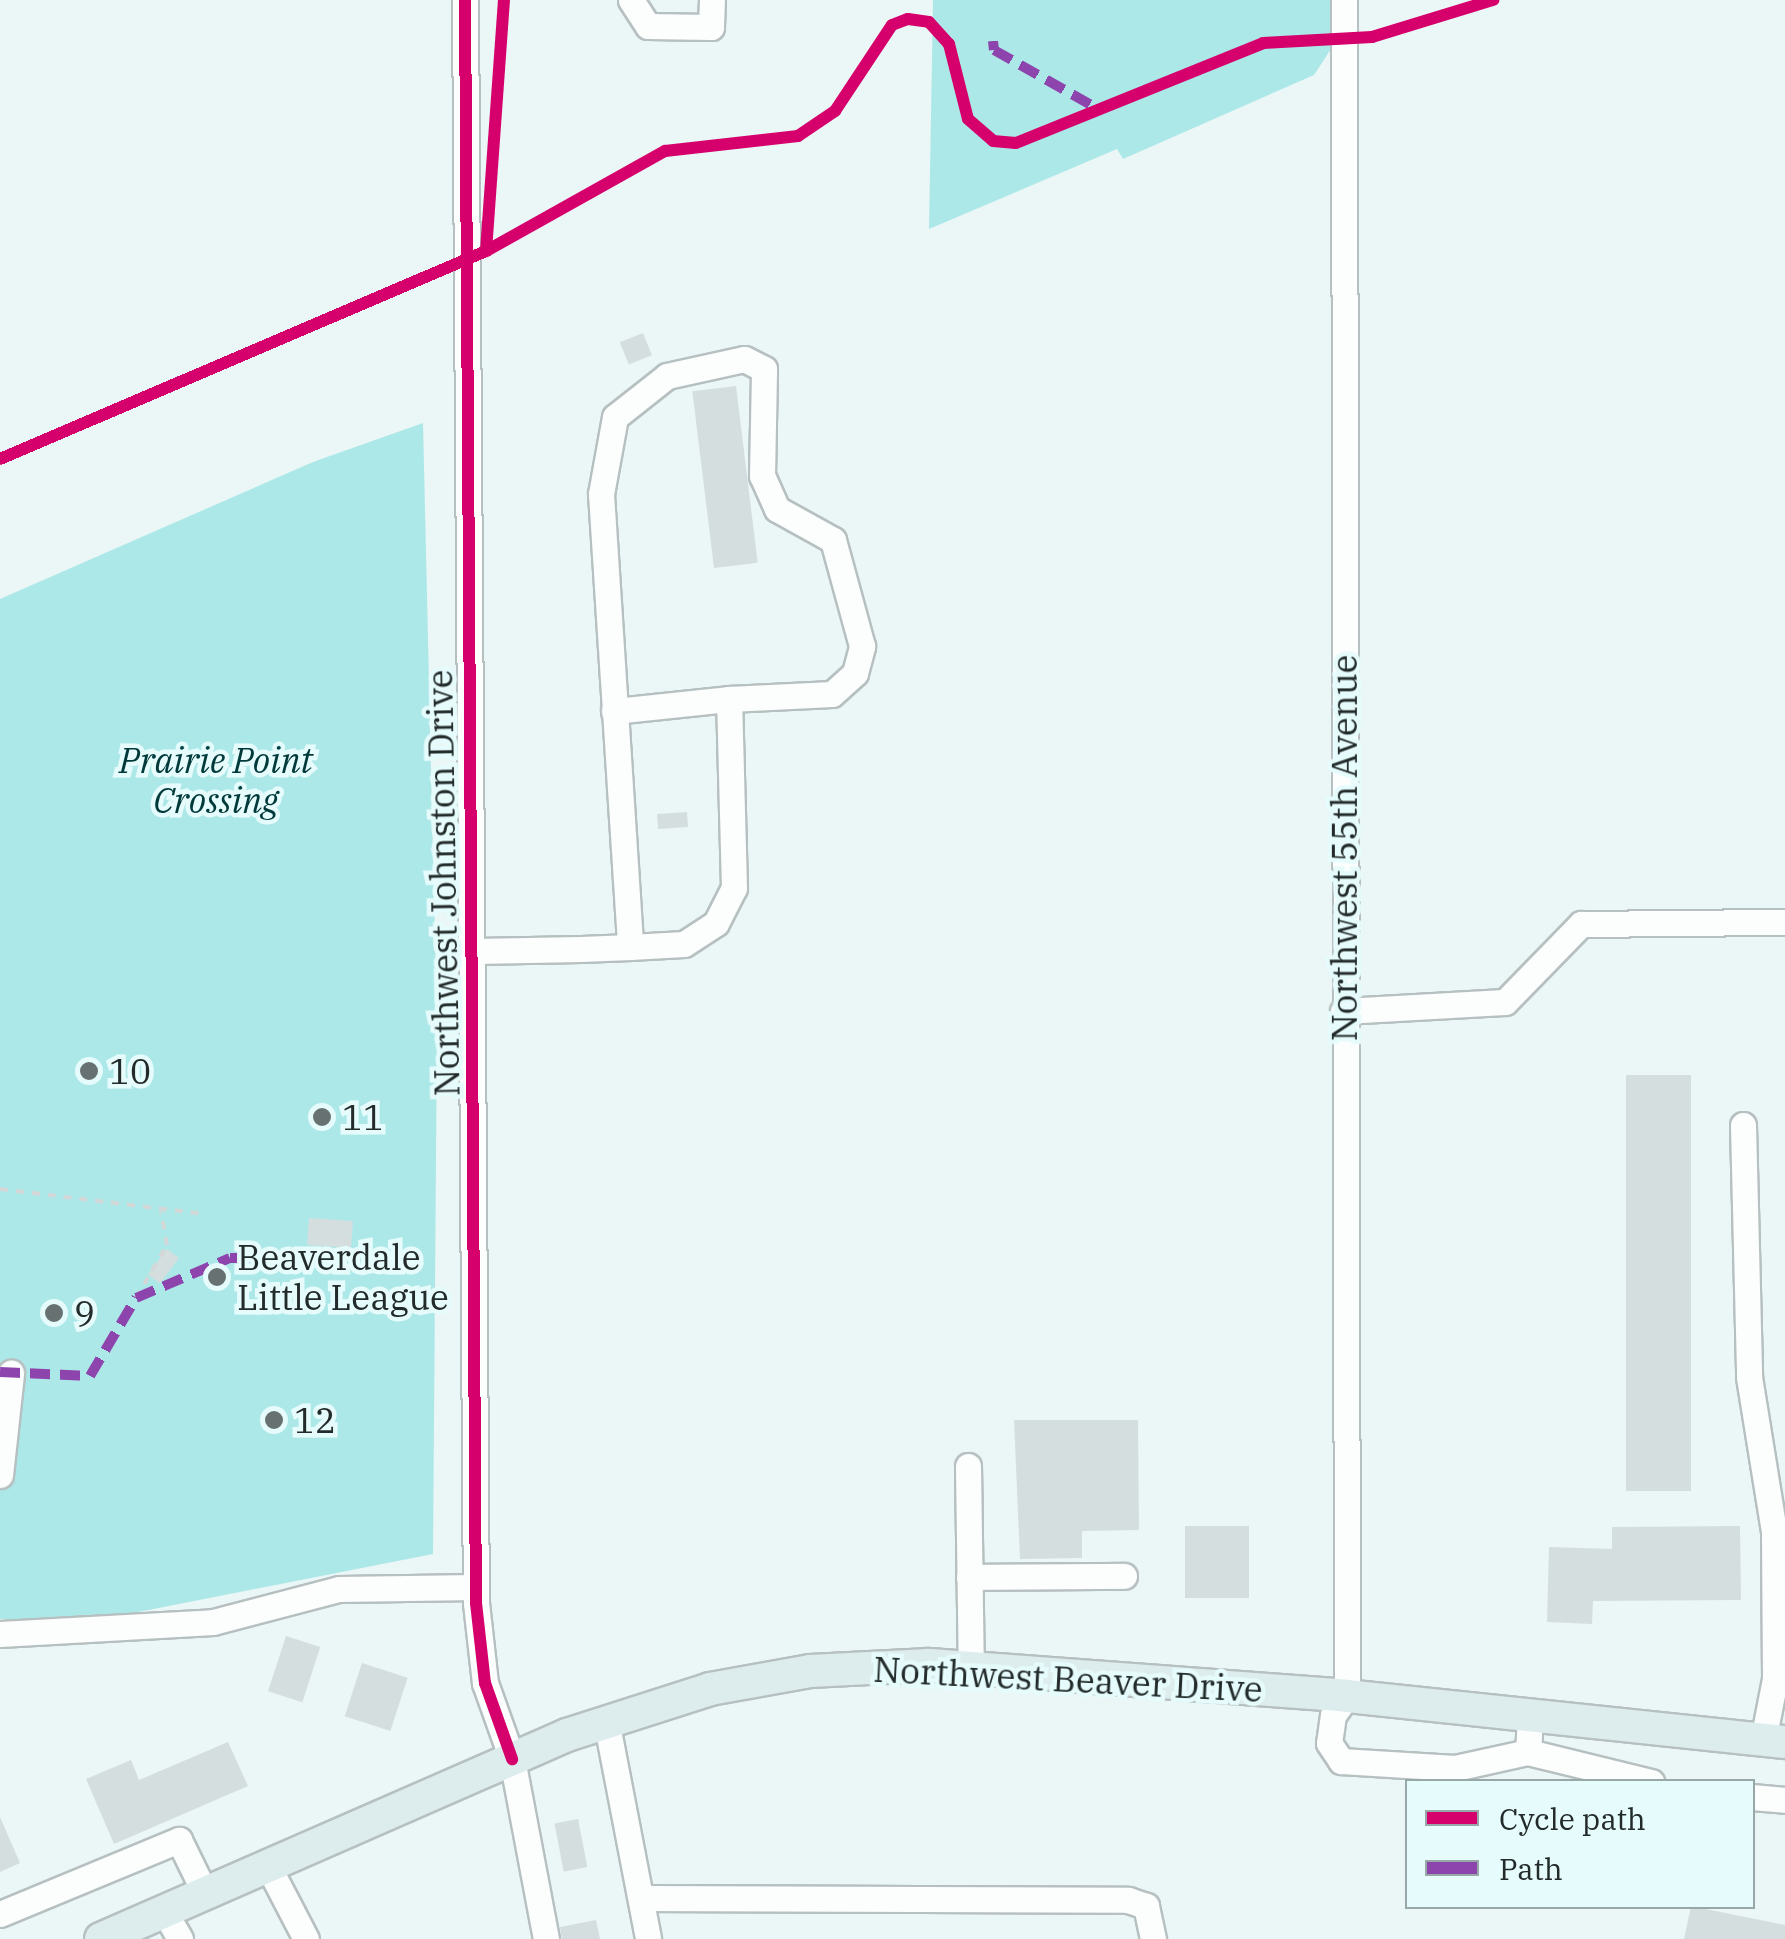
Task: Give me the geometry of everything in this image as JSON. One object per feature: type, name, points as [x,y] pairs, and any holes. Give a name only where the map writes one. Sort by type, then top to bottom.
[{"type":"main road","name":"Northwest Beaver Drive","points":[[101,1939],[172,1925],[204,1893],[606,1720],[810,1671],[971,1670],[1346,1696],[1774,1741]]},
{"type":"street","name":"Northwest Johnston Drive","points":[[465,0],[475,951],[476,1588],[485,1683],[512,1759],[546,1939]]},
{"type":"street","points":[[631,0],[648,26],[696,27],[711,27],[712,0]]},
{"type":"street","name":"Northwest 55th Avenue","points":[[1344,0],[1346,1696]]},
{"type":"street","points":[[614,711],[729,699],[832,694],[855,674],[862,646],[833,540],[778,509],[762,476],[764,370],[744,359],[667,376],[615,417],[601,494],[614,711],[630,947]]},
{"type":"street","points":[[475,951],[684,944],[716,923],[734,888],[729,699]]},
{"type":"street","points":[[1343,1011],[1505,1002],[1581,924],[1785,922]]},
{"type":"street","points":[[1743,1125],[1749,1376],[1774,1532],[1774,1741]]},
{"type":"street","points":[[0,1475],[11,1374]]},
{"type":"street","points":[[968,1466],[971,1670]]},
{"type":"street","points":[[970,1577],[1124,1576]]},
{"type":"street","points":[[0,1634],[213,1622],[339,1589],[476,1588]]},
{"type":"street","points":[[1346,1696],[1333,1715],[1329,1743],[1341,1761],[1455,1768],[1528,1752],[1639,1779]]},
{"type":"street","points":[[1528,1752],[1530,1716]]},
{"type":"street","points":[[606,1720],[648,1939]]},
{"type":"street","points":[[1755,1797],[1785,1800]]},
{"type":"street","points":[[0,1914],[179,1840],[204,1893]]},
{"type":"street","points":[[268,1866],[306,1939]]},
{"type":"street","points":[[641,1898],[1128,1900],[1146,1906],[1153,1939]]},
{"type":"path","points":[[0,1189],[161,1212],[204,1214]]},
{"type":"path","points":[[136,1298],[167,1245],[161,1212]]},
{"type":"green space","points":[[933,0],[1333,0],[1333,46],[1314,75],[1123,159],[1117,149],[929,229]]},
{"type":"green space","name":"Prairie Point Crossing","points":[[423,423],[437,1025],[433,1554],[98,1620],[0,1619],[0,599],[313,462]]},
{"type":"building","points":[[643,333],[652,355],[629,365],[620,342]]},
{"type":"building","points":[[736,386],[758,563],[714,568],[692,391]]},
{"type":"building","points":[[687,812],[688,827],[658,829],[657,814]]},
{"type":"building","points":[[1626,1075],[1691,1075],[1691,1491],[1626,1491]]},
{"type":"building","points":[[309,1218],[353,1221],[351,1248],[307,1245]]},
{"type":"building","points":[[167,1249],[179,1258],[160,1284],[148,1275]]},
{"type":"building","points":[[1014,1420],[1138,1420],[1139,1530],[1082,1531],[1082,1558],[1020,1559]]},
{"type":"building","points":[[1185,1526],[1249,1526],[1249,1598],[1185,1598]]},
{"type":"building","points":[[1740,1526],[1741,1600],[1593,1601],[1592,1624],[1547,1622],[1549,1547],[1612,1549],[1612,1527]]},
{"type":"building","points":[[286,1636],[320,1647],[302,1702],[268,1691]]},
{"type":"building","points":[[362,1663],[408,1678],[390,1731],[345,1716]]},
{"type":"building","points":[[228,1742],[248,1786],[114,1844],[86,1779],[131,1760],[139,1780]]},
{"type":"building","points":[[0,1817],[20,1863],[0,1872]]},
{"type":"building","points":[[578,1819],[587,1867],[564,1872],[554,1824]]},
{"type":"building","points":[[1690,1909],[1785,1925],[1785,1939],[1684,1939]]},
{"type":"building","points":[[596,1920],[600,1939],[562,1939],[560,1927]]},
{"type":"marked path","points":[[993,41],[994,50],[1102,111]]},
{"type":"marked path","points":[[0,1372],[90,1376],[136,1298],[230,1258],[344,1257]]},
{"type":"cycle path","points":[[465,0],[476,1603],[485,1683],[512,1759]]},
{"type":"cycle path","points":[[486,251],[504,0]]},
{"type":"cycle path","points":[[0,459],[486,251],[665,151],[798,136],[835,111],[892,25],[908,19],[929,22],[949,44],[968,119],[993,141],[1016,143],[1263,43],[1372,37],[1493,0]]},
{"type":"place","name":"10","points":[[89,1071]]},
{"type":"place","name":"11","points":[[322,1117]]},
{"type":"place","name":"Beaverdale Little League","points":[[217,1277]]},
{"type":"place","name":"9","points":[[54,1313]]},
{"type":"place","name":"12","points":[[274,1420]]}]
